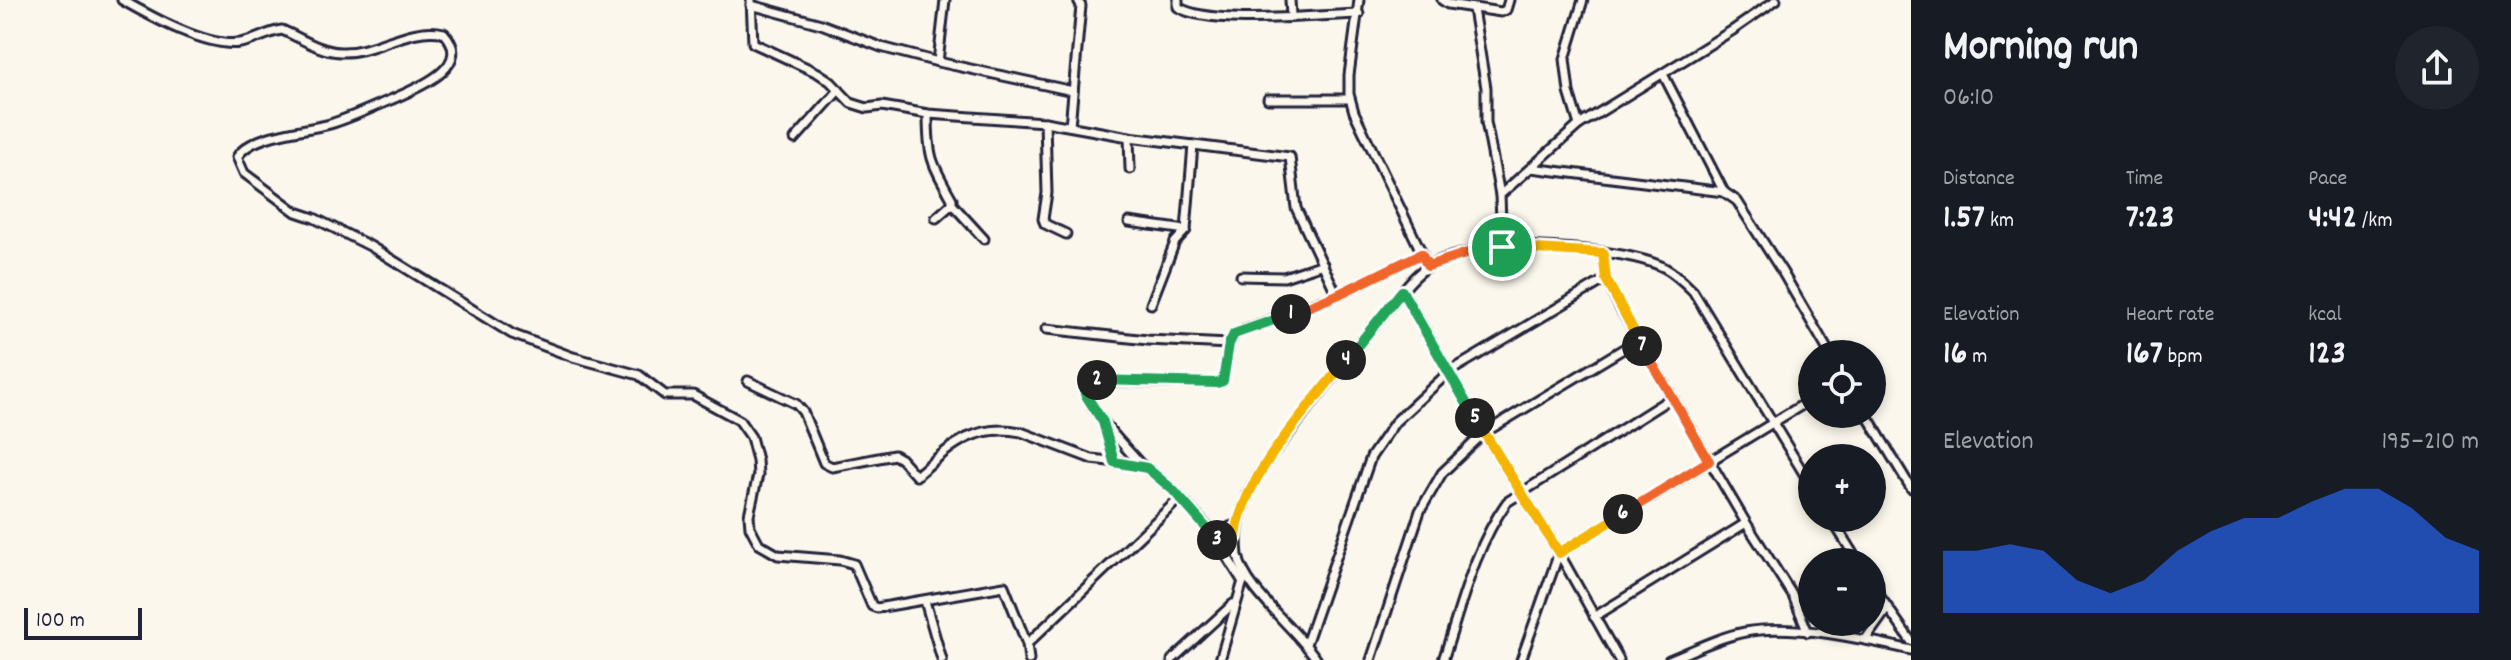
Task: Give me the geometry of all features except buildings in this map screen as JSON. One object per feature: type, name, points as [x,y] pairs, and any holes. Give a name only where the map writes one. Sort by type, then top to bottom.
[{"type":"street","points":[[122,0],[191,34],[230,44],[282,30],[324,50],[342,53],[396,37],[437,31],[444,33],[452,49],[452,57],[435,79],[357,114],[248,146],[237,157],[244,173],[296,212],[370,246],[512,334],[573,357],[639,375],[665,395],[693,395],[739,420],[751,437],[757,460],[758,475],[749,515],[750,527],[759,544],[778,555],[854,564],[874,608],[1004,586],[1027,644],[1029,660]]},
{"type":"street","points":[[938,62],[945,0]]},
{"type":"street","points":[[1070,126],[1081,6],[1078,0]]},
{"type":"street","points":[[1178,0],[1178,7],[1185,12],[1228,18],[1359,14]]},
{"type":"street","points":[[1290,0],[1291,16]]},
{"type":"street","points":[[1359,0],[1349,75],[1350,99],[1428,266]]},
{"type":"street","points":[[1442,0],[1448,4],[1501,12],[1506,10],[1509,0]]},
{"type":"street","points":[[1579,125],[1569,92],[1565,59],[1583,0]]},
{"type":"street","points":[[1500,195],[1579,125],[1776,0]]},
{"type":"street","points":[[1073,91],[881,47],[821,24],[751,3],[753,43],[818,73],[851,103],[867,108],[882,106],[928,114],[1045,122],[1129,137],[1290,157],[1296,208],[1337,295]]},
{"type":"street","points":[[1473,9],[1486,88],[1486,122],[1500,195],[1502,247]]},
{"type":"street","points":[[1663,74],[1724,192]]},
{"type":"street","points":[[795,139],[839,90]]},
{"type":"street","points":[[1268,99],[1350,99]]},
{"type":"street","points":[[928,114],[931,162],[952,204],[984,239]]},
{"type":"street","points":[[1045,122],[1047,193],[1043,219],[1045,224],[1066,234]]},
{"type":"street","points":[[1129,137],[1130,169]]},
{"type":"street","points":[[1151,304],[1175,242],[1186,230],[1193,145]]},
{"type":"street","points":[[1531,168],[1724,192],[1737,201],[1822,340]]},
{"type":"street","points":[[936,218],[952,204]]},
{"type":"street","points":[[1129,222],[1186,230]]},
{"type":"street","points":[[1220,660],[1244,579],[1236,537],[1237,524],[1250,489],[1269,459],[1402,291],[1428,266],[1471,252],[1502,247],[1603,253],[1663,267],[1681,278],[1693,291],[1798,464]]},
{"type":"street","points":[[1603,253],[1606,279],[1638,340],[1798,608]]},
{"type":"street","points":[[1317,660],[1306,644],[1244,579],[1213,534],[1103,422],[1085,394],[1084,387],[1087,381],[1223,381],[1229,344],[1234,334],[1337,295],[1421,254]]},
{"type":"street","points":[[1241,276],[1284,277],[1323,264]]},
{"type":"street","points":[[1306,644],[1371,457],[1395,422],[1449,372],[1606,279]]},
{"type":"street","points":[[1402,291],[1484,433],[1559,553],[1619,660]]},
{"type":"street","points":[[1046,329],[1148,340],[1229,344]]},
{"type":"street","points":[[1371,660],[1429,492],[1442,473],[1484,433],[1638,340]]},
{"type":"street","points":[[748,381],[796,404],[803,412],[824,463],[832,467],[894,455],[916,476],[961,439],[981,432],[1010,431],[1021,432],[1092,459],[1142,465]]},
{"type":"street","points":[[1443,660],[1480,549],[1507,502],[1671,398]]},
{"type":"street","points":[[1521,660],[1559,553],[1798,407]]},
{"type":"street","points":[[1103,422],[1114,462]]},
{"type":"street","points":[[1875,428],[1911,488]]},
{"type":"street","points":[[1027,644],[1180,498]]},
{"type":"street","points":[[1594,617],[1746,523]]},
{"type":"street","points":[[1213,534],[1237,524]]},
{"type":"street","points":[[1219,544],[1236,537]]},
{"type":"street","points":[[925,601],[942,660]]},
{"type":"street","points":[[1172,660],[1235,603]]},
{"type":"street","points":[[1865,640],[1887,609],[1911,641]]},
{"type":"street","points":[[1669,660],[1745,632],[1798,631]]},
{"type":"street","points":[[1836,636],[1911,650]]},
{"type":"route","points":[[1502,247],[1603,253],[1606,279],[1620,308],[1709,461],[1559,553],[1484,433],[1402,291],[1269,459],[1250,489],[1237,524],[1236,537],[1219,544],[1173,490],[1147,468],[1114,462],[1103,422],[1085,394],[1087,381],[1217,383],[1223,381],[1229,344],[1234,334],[1337,295],[1421,254],[1428,266],[1471,252],[1502,247]]}]
